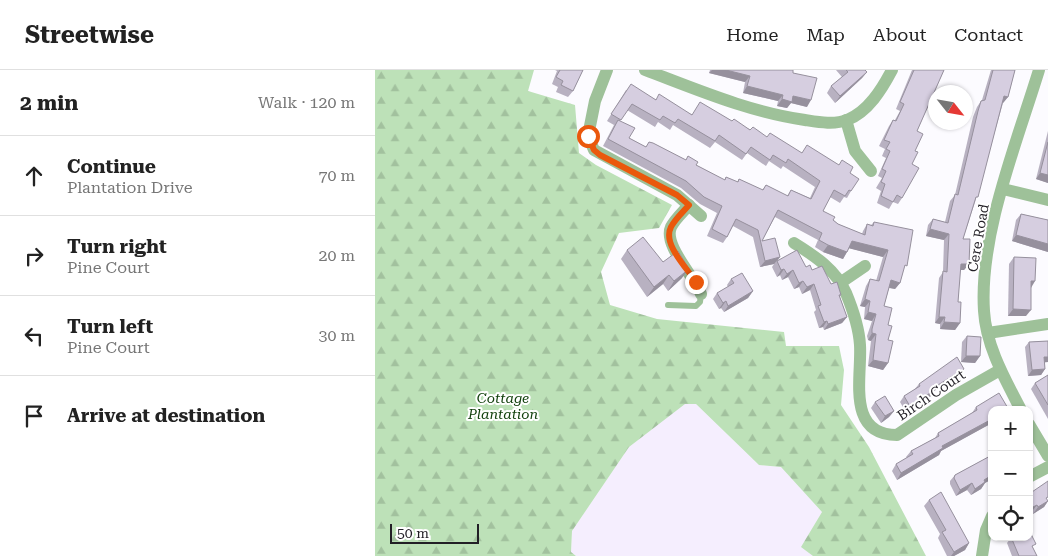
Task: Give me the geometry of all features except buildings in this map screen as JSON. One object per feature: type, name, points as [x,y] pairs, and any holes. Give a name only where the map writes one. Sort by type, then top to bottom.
[{"type":"street","points":[[607,70],[595,101],[588,136],[594,150],[677,195],[701,216]]},
{"type":"street","points":[[645,70],[758,112],[826,123],[846,120],[863,110],[886,81],[892,70]]},
{"type":"street","name":"Cere Road","points":[[1019,406],[1000,370],[988,333],[984,311],[986,270],[990,238],[1039,70]]},
{"type":"street","points":[[846,120],[855,151],[871,171]]},
{"type":"street","points":[[1003,189],[1048,200]]},
{"type":"street","points":[[689,205],[672,226],[670,241],[696,282],[701,294]]},
{"type":"street","points":[[794,243],[818,259],[840,283],[865,266]]},
{"type":"street","name":"Birch Court","points":[[840,283],[846,292],[858,331],[860,347],[857,394],[869,423],[877,430],[887,435],[897,435],[956,394],[1000,370]]},
{"type":"street","points":[[988,333],[1048,324]]},
{"type":"street","points":[[1033,431],[1048,456]]},
{"type":"street","points":[[1033,476],[1048,467]]},
{"type":"street","points":[[982,556],[988,525]]},
{"type":"lane","points":[[668,305],[696,306],[700,302],[701,294]]},
{"type":"shaded area","points":[[685,403],[696,404],[759,465],[781,467],[822,512],[802,547],[813,556],[576,556],[571,552],[572,531],[629,447]]},
{"type":"green space","name":"Cottage Plantation","points":[[375,70],[534,70],[528,91],[575,105],[579,153],[596,165],[672,205],[659,228],[619,233],[601,272],[610,305],[657,319],[784,332],[786,346],[839,346],[844,370],[841,405],[869,447],[926,556],[813,556],[801,547],[822,512],[781,467],[759,465],[696,404],[685,404],[629,447],[572,531],[571,552],[576,556],[375,556]]},
{"type":"route","points":[[588,136],[590,144],[600,155],[677,195],[689,205],[672,226],[669,234],[674,250],[696,282]]}]
